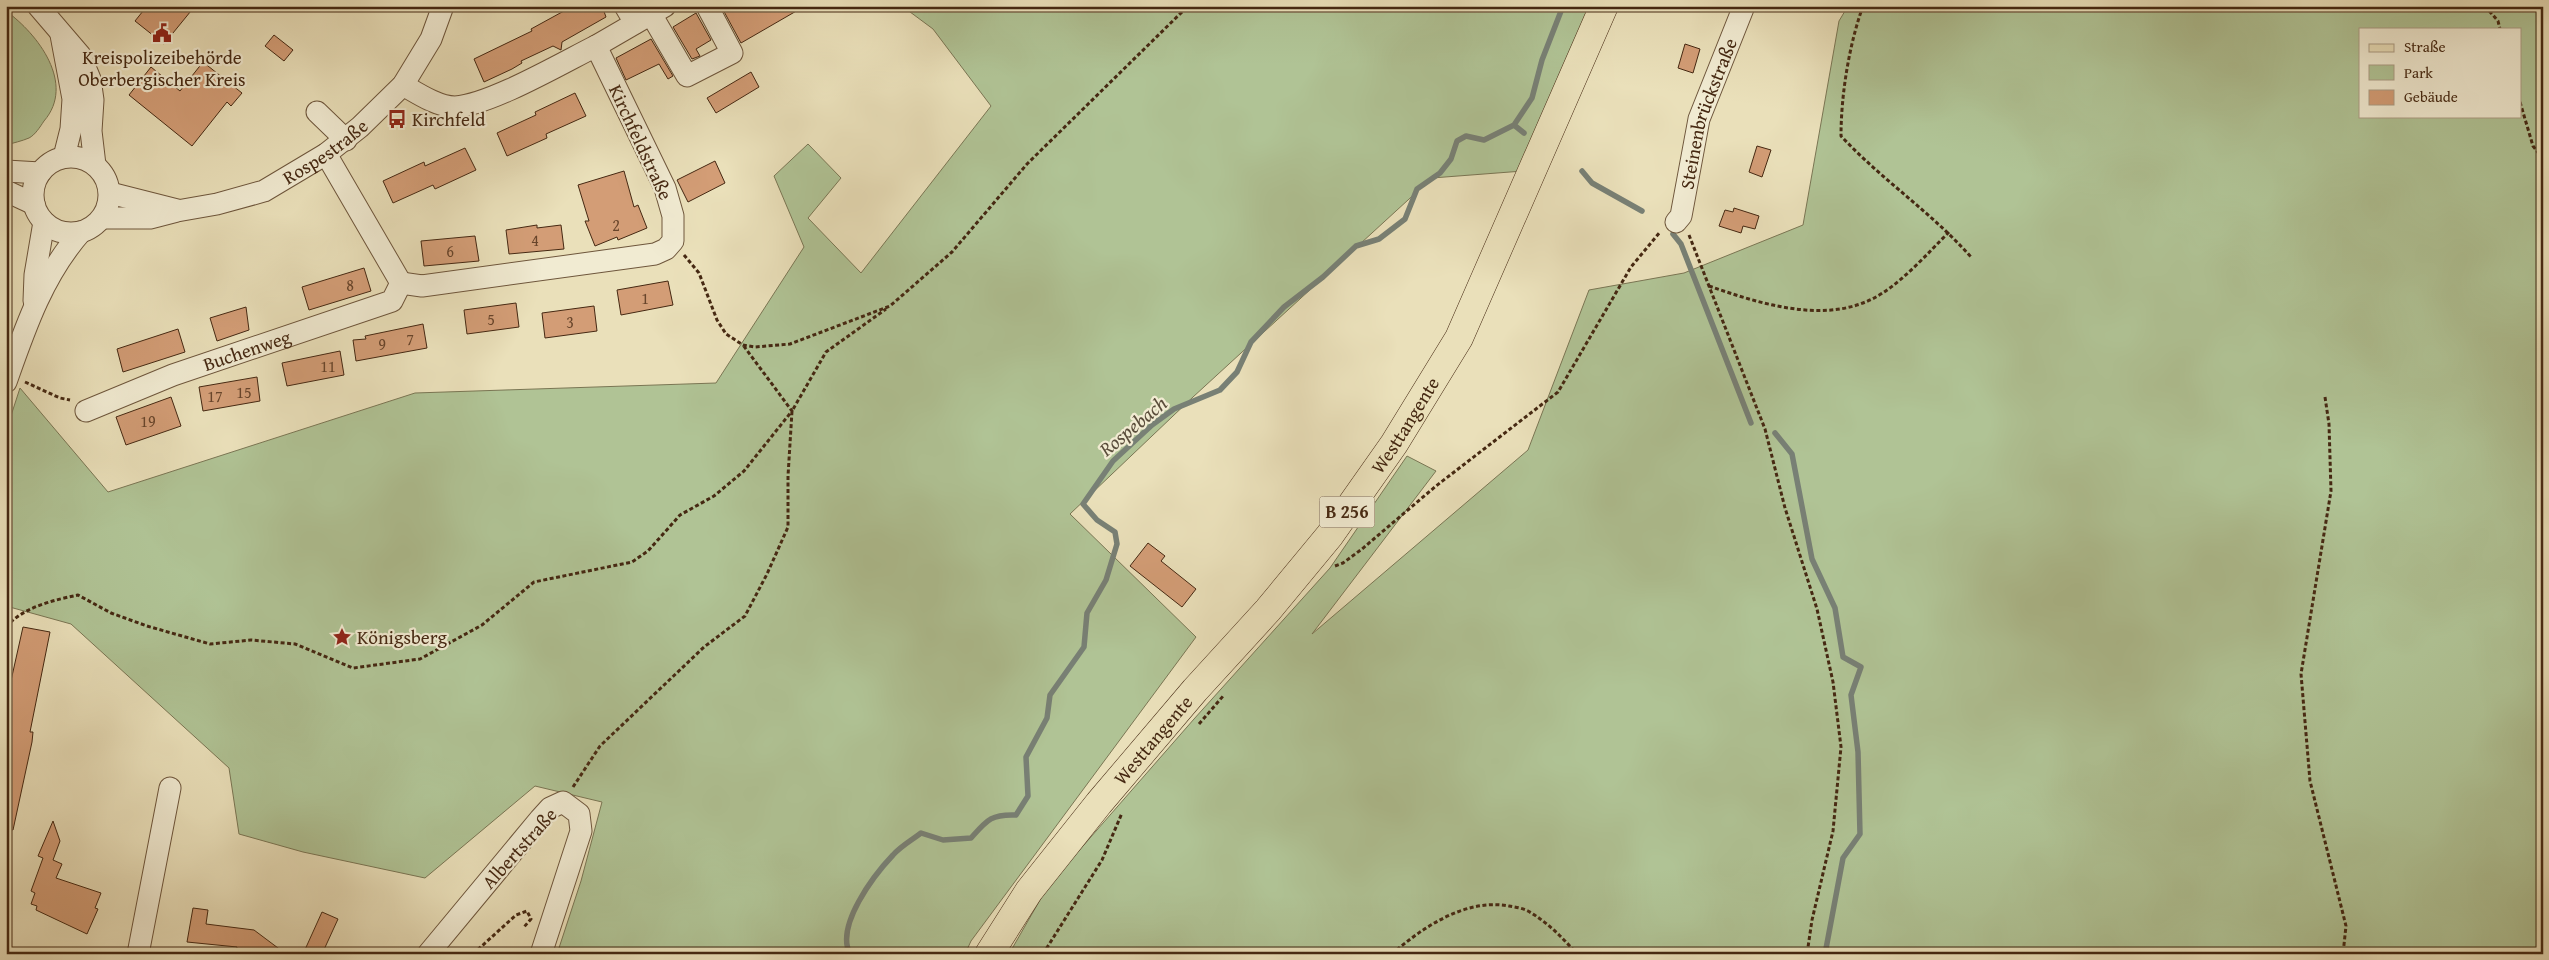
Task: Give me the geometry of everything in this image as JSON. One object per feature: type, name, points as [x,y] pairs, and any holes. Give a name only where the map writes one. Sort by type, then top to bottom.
[{"type":"main road","name":"Westtangente","points":[[989,954],[1029,891],[1099,804],[1314,555],[1394,444],[1458,338],[1604,6]]},
{"type":"street","points":[[38,6],[80,55],[90,79],[93,100],[91,131],[95,165]]},
{"type":"street","name":"Rospestraße","points":[[102,218],[150,218],[177,210],[217,204],[264,191],[326,154],[346,140],[403,85],[431,39],[443,6]]},
{"type":"street","points":[[403,85],[428,99],[454,107],[480,103],[596,46],[644,12],[687,76],[732,53],[707,6]]},
{"type":"street","name":"Steinenbrückstraße","points":[[1679,219],[1699,118],[1744,6]]},
{"type":"street","points":[[60,32],[73,99],[71,129],[64,157]]},
{"type":"street","name":"Kirchfeldstraße","points":[[596,46],[665,188],[673,216],[673,241]]},
{"type":"street","points":[[316,112],[346,140]]},
{"type":"street","points":[[326,154],[401,283],[422,286],[655,254],[666,249],[673,241]]},
{"type":"street","points":[[6,191],[39,213],[61,232],[81,232],[93,227],[102,218],[108,206],[110,193],[106,178],[95,165],[75,157],[64,157],[55,160],[40,173],[33,193],[39,213],[34,304]]},
{"type":"street","points":[[6,171],[40,173]]},
{"type":"street","name":"Rospestraße","points":[[110,193],[177,210]]},
{"type":"street","points":[[8,378],[34,304],[57,262],[81,232]]},
{"type":"street","name":"Buchenweg","points":[[86,411],[173,375],[392,301],[401,283]]},
{"type":"street","points":[[138,954],[170,788]]},
{"type":"street","name":"Albertstraße","points":[[428,954],[540,819],[550,808],[563,802],[580,814],[581,832],[541,954]]},
{"type":"path","points":[[6,627],[14,618],[24,613],[55,600],[78,595],[112,613],[147,626],[210,644],[251,640],[295,644],[353,668],[420,659],[482,625],[534,582],[632,562],[648,551],[680,515],[714,496],[744,471],[792,410],[826,352],[890,306],[952,252],[1027,164],[1188,6]]},
{"type":"path","points":[[1863,6],[1857,24],[1841,105],[1841,136],[1868,165],[1920,205],[1949,232],[1971,257]]},
{"type":"path","points":[[2485,6],[2498,21],[2500,28]]},
{"type":"path","points":[[2522,109],[2533,146],[2543,159]]},
{"type":"path","points":[[1314,555],[1330,568],[1343,563],[1436,486],[1558,392],[1631,267],[1661,232],[1679,219],[1765,429],[1785,508],[1818,609],[1833,682],[1841,747],[1833,831],[1812,920],[1807,954]]},
{"type":"path","points":[[1708,286],[1762,304],[1809,309],[1845,309],[1873,299],[1914,268],[1949,232]]},
{"type":"path","points":[[563,802],[600,746],[704,647],[745,616],[767,574],[788,527],[788,476],[792,410],[743,345],[726,334],[717,320],[698,273],[673,241]]},
{"type":"path","points":[[743,345],[755,347],[790,344],[890,306]]},
{"type":"path","points":[[8,378],[60,398],[80,402],[86,411]]},
{"type":"path","points":[[2325,397],[2331,491],[2301,674],[2310,781],[2346,926],[2343,954]]},
{"type":"path","points":[[1043,954],[1102,860],[1124,809]]},
{"type":"path","points":[[1392,954],[1437,922],[1474,906],[1493,903],[1526,910],[1557,932],[1577,954]]},
{"type":"path","points":[[473,954],[516,915],[526,911],[531,919],[524,926]]},
{"type":"green space","points":[[902,6],[1598,6],[1523,171],[1432,178],[1193,397],[1070,514],[1196,637],[971,941],[965,954],[557,954],[581,881],[602,802],[535,786],[425,878],[303,852],[239,834],[229,768],[71,624],[6,606],[6,431],[20,388],[108,492],[415,393],[716,383],[804,247],[774,176],[808,144],[841,178],[808,218],[861,273],[991,106],[933,29]]},
{"type":"green space","points":[[1848,6],[2543,6],[2543,954],[1009,954],[1048,886],[1194,719],[1330,568],[1407,456],[1436,471],[1312,634],[1528,450],[1589,290],[1684,273],[1803,225],[1839,21]]},
{"type":"green space","points":[[6,11],[41,46],[54,76],[56,91],[53,107],[35,133],[29,138],[6,145]]},
{"type":"building","name":"Kreispolizeibehörde Oberbergischer Kreis","points":[[147,6],[195,6],[164,44],[135,21]]},
{"type":"building","points":[[573,6],[602,6],[606,17],[562,42],[561,50],[553,46],[521,61],[522,63],[512,69],[484,82],[474,59],[532,31],[531,29]]},
{"type":"building","points":[[721,6],[805,6],[741,43]]},
{"type":"building","points":[[696,13],[711,40],[696,49],[700,56],[692,59],[673,27]]},
{"type":"building","points":[[274,35],[293,50],[284,61],[265,46]]},
{"type":"building","points":[[651,39],[673,76],[668,79],[659,64],[626,80],[616,58]]},
{"type":"building","points":[[1685,44],[1700,49],[1693,73],[1678,68]]},
{"type":"building","points":[[203,62],[242,93],[231,106],[227,102],[192,146],[129,95],[151,67],[180,91]]},
{"type":"building","points":[[751,72],[759,87],[716,113],[707,98]]},
{"type":"building","points":[[575,93],[586,116],[546,134],[547,138],[507,156],[497,133],[536,115],[535,112]]},
{"type":"building","points":[[1757,146],[1771,150],[1762,177],[1749,172]]},
{"type":"building","points":[[465,148],[476,170],[435,189],[433,185],[393,203],[383,181],[424,162],[425,166]]},
{"type":"building","points":[[715,161],[725,183],[688,202],[677,180]]},
{"type":"building","points":[[624,171],[634,207],[638,205],[647,228],[618,240],[617,237],[595,246],[585,221],[589,221],[578,185]]},
{"type":"building","points":[[1734,208],[1759,216],[1755,229],[1743,226],[1741,233],[1719,226],[1725,210],[1733,212]]},
{"type":"building","points":[[537,225],[537,228],[561,225],[564,249],[509,254],[506,230]]},
{"type":"building","points":[[475,236],[479,261],[424,266],[421,241]]},
{"type":"building","points":[[364,268],[371,291],[309,310],[302,287]]},
{"type":"building","points":[[668,281],[673,305],[621,315],[617,290]]},
{"type":"building","points":[[516,303],[519,327],[467,334],[464,310]]},
{"type":"building","points":[[594,306],[597,331],[545,338],[542,313]]},
{"type":"building","points":[[246,307],[249,330],[217,341],[210,318]]},
{"type":"building","points":[[423,324],[427,348],[356,361],[353,340],[366,339],[365,336]]},
{"type":"building","points":[[178,329],[185,352],[123,372],[117,349]]},
{"type":"building","points":[[340,351],[344,375],[287,386],[282,363]]},
{"type":"building","points":[[257,377],[260,401],[203,411],[199,387]]},
{"type":"building","points":[[171,397],[181,426],[126,445],[116,417]]},
{"type":"building","points":[[1148,543],[1165,556],[1161,561],[1196,589],[1182,607],[1130,566]]},
{"type":"building","points":[[23,627],[50,632],[30,732],[33,732],[32,742],[13,830],[6,829],[6,703]]},
{"type":"building","points":[[53,821],[60,841],[53,860],[62,864],[56,878],[101,893],[95,908],[98,909],[87,934],[36,910],[37,906],[31,904],[35,893],[31,891],[43,858],[38,856]]},
{"type":"building","points":[[193,908],[208,910],[206,924],[254,930],[286,954],[236,954],[237,947],[187,942]]},
{"type":"building","points":[[322,912],[338,919],[322,954],[303,954]]},
{"type":"waterway","name":"Rospebach","points":[[850,954],[847,943],[852,916],[859,901],[876,875],[899,849],[921,833],[943,840],[971,838],[990,819],[1016,815],[1028,796],[1026,757],[1047,718],[1050,695],[1084,647],[1087,613],[1106,580],[1117,544],[1115,532],[1097,520],[1083,504],[1113,461],[1152,425],[1174,409],[1220,390],[1237,372],[1251,342],[1284,307],[1323,277],[1356,246],[1379,239],[1405,219],[1417,189],[1440,173],[1451,159],[1457,141],[1466,136],[1484,140],[1514,125],[1532,98],[1542,60],[1563,6]]},
{"type":"waterway","points":[[1514,125],[1524,133]]},
{"type":"waterway","points":[[1582,171],[1592,183],[1642,211]]},
{"type":"waterway","points":[[1673,234],[1681,244],[1751,423]]},
{"type":"waterway","points":[[1775,433],[1792,454],[1812,559],[1835,608],[1843,657],[1861,667],[1851,695],[1858,752],[1860,834],[1843,858],[1825,954]]},
{"type":"place","name":"Kreispolizeibehörde Oberbergischer Kreis","points":[[162,33]]},
{"type":"place","name":"Kirchfeld","points":[[397,119]]},
{"type":"place","name":"Königsberg","points":[[342,637]]}]
